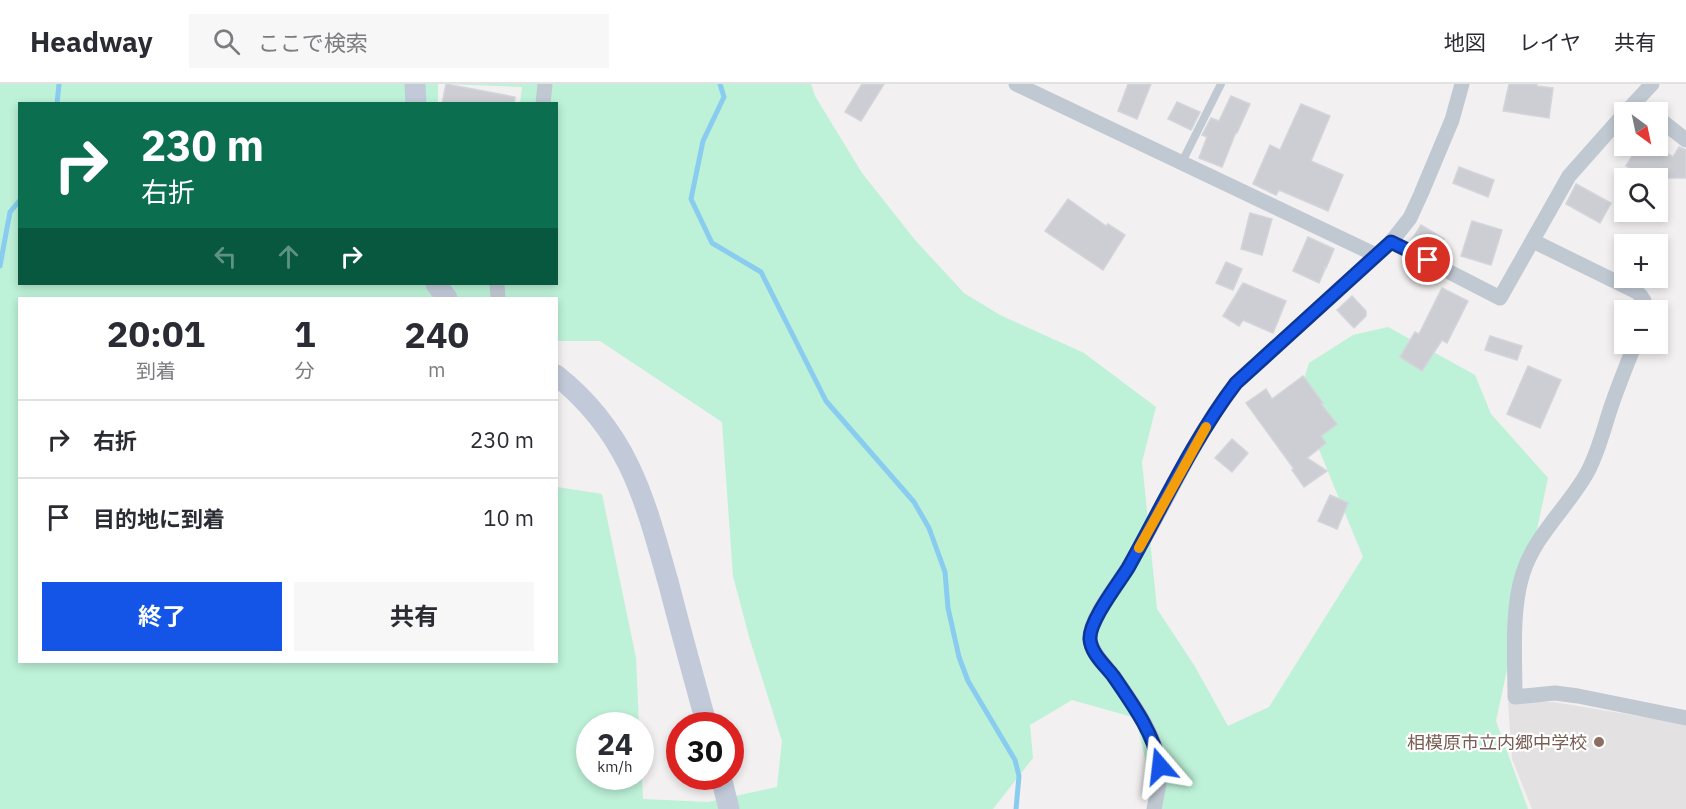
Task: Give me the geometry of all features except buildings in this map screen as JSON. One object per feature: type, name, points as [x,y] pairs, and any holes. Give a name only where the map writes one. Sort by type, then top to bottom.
[{"type":"street","points":[[415,84],[416,102]]},
{"type":"street","points":[[543,102],[545,84]]},
{"type":"street","points":[[1016,84],[1376,255]]},
{"type":"street","points":[[1154,809],[1160,766],[1157,751],[1134,706],[1093,650],[1090,639],[1092,628],[1196,445],[1231,389],[1290,332],[1391,242],[1410,218],[1452,120],[1462,84]]},
{"type":"street","points":[[1635,102],[1652,84]]},
{"type":"street","points":[[1391,242],[1500,298],[1569,176],[1614,126]]},
{"type":"street","points":[[1668,126],[1686,140]]},
{"type":"street","points":[[1533,241],[1637,292],[1644,300]]},
{"type":"street","points":[[437,285],[446,297]]},
{"type":"street","points":[[1631,354],[1596,455],[1578,488],[1539,540],[1523,574],[1518,600],[1515,697],[1555,693],[1686,718]]},
{"type":"street","points":[[558,377],[596,412],[622,451],[634,475],[655,532],[703,712]]},
{"type":"street","points":[[724,790],[729,809]]},
{"type":"lane","points":[[1182,162],[1221,84]]},
{"type":"shaded area","name":"相模原市立内郷中学校","points":[[1508,702],[1554,702],[1686,724],[1686,809],[1532,809],[1512,759]]},
{"type":"green space","points":[[0,84],[438,84],[438,102],[18,102],[18,285],[558,285],[558,102],[520,102],[522,87],[446,84],[811,84],[815,96],[862,173],[915,240],[964,293],[1000,315],[1084,353],[1156,407],[1142,462],[1157,609],[1194,665],[1228,726],[1269,707],[1363,557],[1298,398],[1309,363],[1353,335],[1388,327],[1475,375],[1491,414],[1548,478],[1496,721],[1528,809],[1153,809],[1136,718],[1072,700],[1030,725],[1033,758],[993,809],[0,809]]},
{"type":"waterway","points":[[57,102],[59,84]]},
{"type":"waterway","points":[[720,84],[724,97],[703,141],[691,199],[712,243],[761,272],[826,401],[914,502],[929,528],[945,572],[948,608],[959,657],[968,681],[1015,760],[1019,776],[1016,809]]},
{"type":"waterway","points":[[0,266],[10,212],[18,202]]},
{"type":"slow traffic","points":[[1139,548],[1206,427]]},
{"type":"place","name":"相模原市立内郷中学校","points":[[1599,742]]},
{"type":"route","points":[[1160,766],[1152,739],[1134,706],[1093,650],[1090,639],[1092,628],[1102,608],[1126,571],[1217,408],[1236,383],[1391,242],[1428,260]]}]
